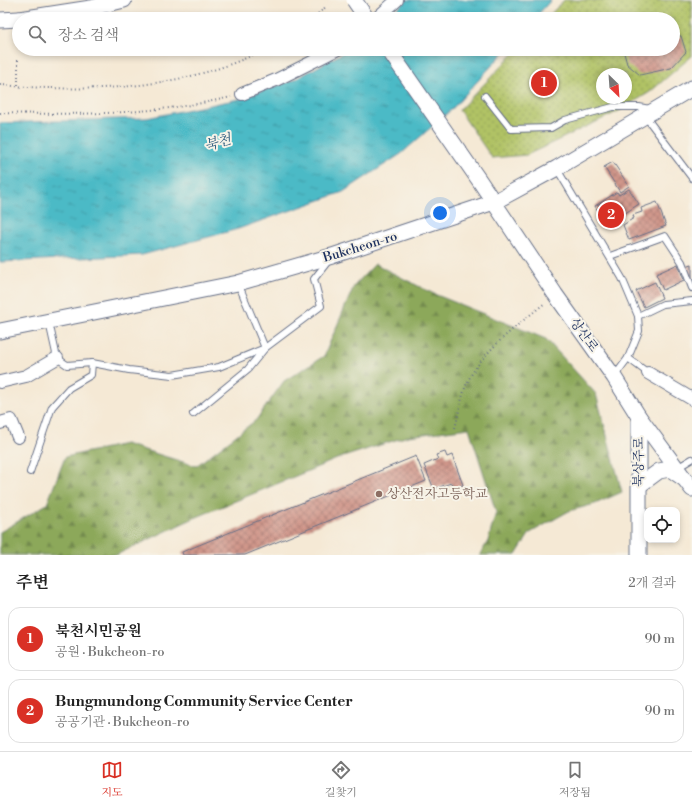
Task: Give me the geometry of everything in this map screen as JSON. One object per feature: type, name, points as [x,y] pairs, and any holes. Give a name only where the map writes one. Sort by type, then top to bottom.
[{"type":"street","points":[[65,12],[91,8],[124,0]]},
{"type":"street","points":[[354,0],[362,12]]},
{"type":"street","points":[[384,12],[397,0]]},
{"type":"street","points":[[0,20],[12,19]]},
{"type":"street","points":[[242,94],[276,80],[324,56]]},
{"type":"street","name":"상산로","points":[[393,56],[494,202],[555,294],[614,377],[639,417],[685,479]]},
{"type":"street","name":"Bukcheon-ro","points":[[0,331],[238,283],[332,256],[494,202],[651,114],[692,88]]},
{"type":"street","points":[[0,382],[26,376],[56,358]]},
{"type":"street","points":[[648,373],[692,399]]},
{"type":"street","name":"북상주로","points":[[639,417],[640,555]]},
{"type":"street","points":[[0,423],[11,420],[18,437]]},
{"type":"street","points":[[640,485],[659,472],[670,469],[685,479]]},
{"type":"lane","points":[[485,96],[511,129],[551,128],[565,120],[613,106],[638,107],[651,114],[692,178]]},
{"type":"lane","points":[[557,168],[610,256],[627,289],[638,316],[639,331],[628,358],[614,377]]},
{"type":"lane","points":[[610,256],[665,236],[682,262],[692,288]]},
{"type":"lane","points":[[193,414],[248,368],[265,348],[321,306],[314,279],[332,256]]},
{"type":"lane","points":[[238,283],[265,348]]},
{"type":"lane","points":[[638,316],[663,304],[692,301]]},
{"type":"lane","points":[[49,322],[56,358],[68,365],[92,362],[129,370],[172,375],[219,368],[265,348]]},
{"type":"lane","points":[[628,358],[648,373]]},
{"type":"lane","points":[[30,472],[52,407],[69,388],[91,374],[92,362]]},
{"type":"lane","points":[[685,479],[692,459]]},
{"type":"path","points":[[320,12],[327,6]]},
{"type":"path","points":[[0,85],[52,88],[98,88],[152,83],[199,74],[251,56]]},
{"type":"path","points":[[18,60],[18,86]]},
{"type":"path","points":[[0,113],[65,114],[144,112],[242,94]]},
{"type":"path","points":[[455,428],[468,383],[486,356],[508,333],[555,294]]},
{"type":"green space","points":[[564,0],[692,0],[692,56],[650,92],[632,103],[632,68],[596,68],[596,104],[630,104],[619,111],[527,155],[492,158],[459,110],[511,56],[680,56],[680,12],[553,12]]},
{"type":"green space","points":[[375,264],[434,294],[546,339],[596,394],[622,492],[595,504],[569,511],[530,533],[516,555],[480,555],[488,541],[496,512],[469,428],[408,436],[337,459],[192,519],[116,555],[0,555],[0,532],[47,504],[65,457],[125,444],[196,466],[256,420],[284,381],[324,356],[354,286]]},
{"type":"water","points":[[407,0],[551,0],[540,12],[393,12]]},
{"type":"water","name":"북천","points":[[337,56],[501,56],[453,108],[401,154],[343,192],[238,229],[142,255],[0,262],[0,123],[147,118],[239,99],[294,80]]},
{"type":"building","points":[[681,36],[686,52],[671,68],[640,75],[627,64],[625,56],[680,56]]},
{"type":"building","points":[[613,162],[629,186],[620,192],[604,167]]},
{"type":"building","points":[[629,189],[639,204],[607,225],[595,206],[617,192],[619,195]]},
{"type":"building","points":[[657,202],[666,226],[629,240],[623,225],[634,218],[633,215],[642,212],[641,208]]},
{"type":"building","points":[[678,264],[684,280],[663,290],[656,274]]},
{"type":"building","points":[[692,264],[692,283],[686,266]]},
{"type":"building","points":[[655,282],[662,298],[644,307],[636,291]]},
{"type":"building","points":[[445,452],[447,457],[452,455],[463,485],[454,488],[451,483],[434,489],[424,465],[438,459],[436,455]]},
{"type":"building","name":"상산전자고등학교","points":[[416,456],[426,481],[245,555],[183,555],[182,552]]},
{"type":"place","name":"북천시민공원","points":[[544,83]]},
{"type":"place","name":"Bungmundong Community Service Center","points":[[611,215]]},
{"type":"place","name":"상산전자고등학교","points":[[379,494]]}]
